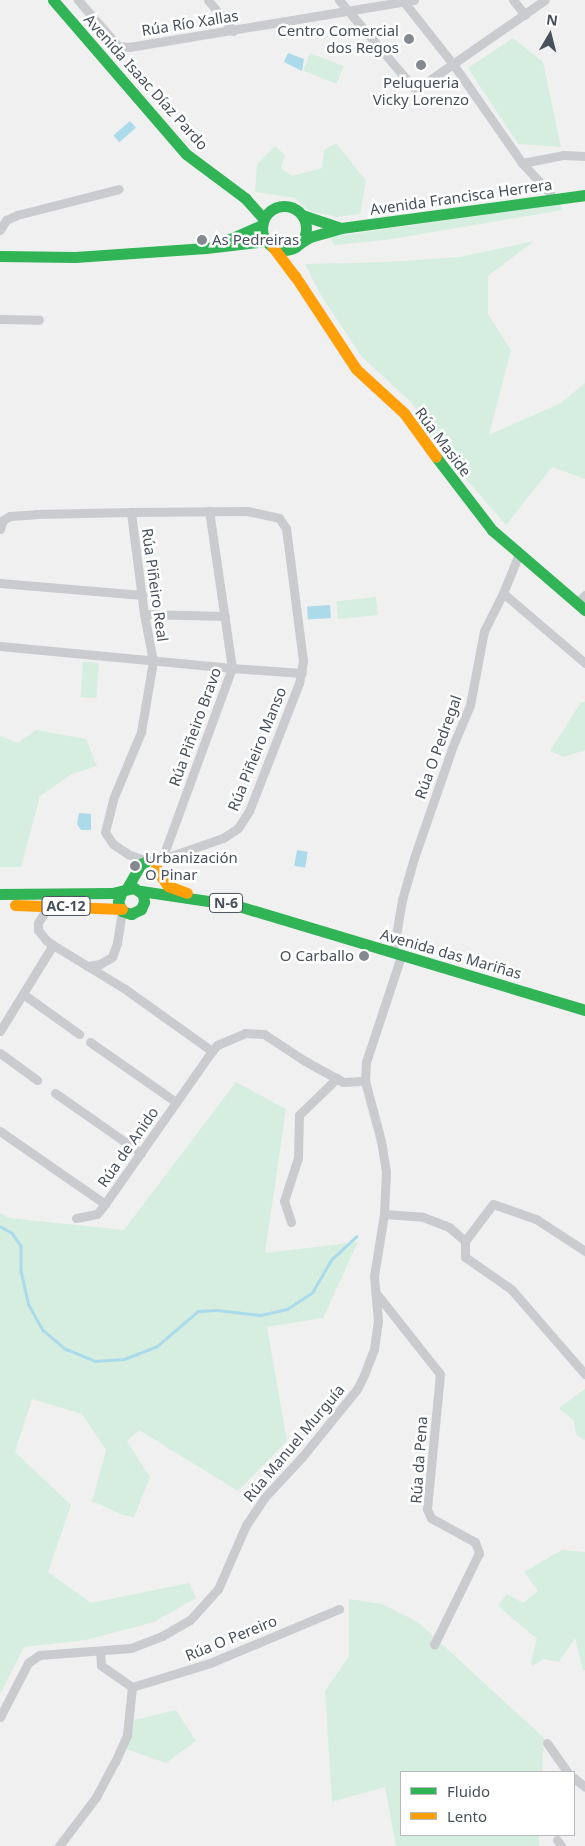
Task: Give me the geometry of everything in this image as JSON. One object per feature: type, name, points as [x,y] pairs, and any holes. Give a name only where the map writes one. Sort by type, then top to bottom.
[{"type":"main road","name":"Avenida Isaac Díaz Pardo","points":[[52,0],[186,154],[245,198],[263,222]]},
{"type":"main road","name":"Avenida Francisca Herrera","points":[[297,245],[310,237],[341,228],[585,195]]},
{"type":"main road","name":"Avenida Isaac Díaz Pardo","points":[[245,198],[274,208]]},
{"type":"main road","points":[[0,256],[75,257],[269,244],[283,250],[297,245],[306,230],[302,215],[292,208],[280,206],[274,208],[263,222],[206,248]]},
{"type":"main road","name":"Avenida Francisca Herrera","points":[[302,215],[341,228]]},
{"type":"main road","points":[[263,222],[269,244]]},
{"type":"main road","name":"Rúa Maside","points":[[269,244],[296,276],[356,369],[404,413],[474,509],[492,530],[519,554],[582,602]]},
{"type":"main road","name":"Rúa Maside","points":[[296,276],[297,245]]},
{"type":"main road","points":[[122,910],[118,898],[141,864],[155,862]]},
{"type":"main road","points":[[141,909],[144,898],[140,891],[142,877],[155,862]]},
{"type":"main road","points":[[155,862],[168,886],[215,900]]},
{"type":"main road","name":"AC-12","points":[[4,894],[125,890],[134,888],[140,891]]},
{"type":"main road","name":"Avenida das Mariñas","points":[[140,891],[215,900],[585,1010]]},
{"type":"main road","name":"Avenida das Mariñas","points":[[141,909],[166,902],[191,903],[308,928]]},
{"type":"main road","name":"AC-12","points":[[0,905],[88,906],[122,910],[131,914],[141,909]]},
{"type":"main road","points":[[557,1001],[585,1004]]},
{"type":"street","name":"Rúa Río Xallas","points":[[78,0],[118,46],[129,47],[409,1]]},
{"type":"street","points":[[208,0],[233,31]]},
{"type":"street","points":[[339,0],[414,88],[453,64],[545,0]]},
{"type":"street","points":[[513,0],[525,15]]},
{"type":"street","points":[[409,1],[522,162],[550,193],[552,199]]},
{"type":"street","points":[[522,162],[564,155],[585,156]]},
{"type":"street","points":[[0,230],[6,220],[17,215],[119,189]]},
{"type":"street","points":[[0,319],[39,320]]},
{"type":"street","name":"Rúa Piñeiro Manso","points":[[0,529],[3,520],[10,516],[209,511],[247,511],[268,514],[279,518],[286,528],[303,661],[302,673],[249,811],[238,828],[223,838],[155,862]]},
{"type":"street","name":"Rúa Piñeiro Bravo","points":[[155,862],[232,668],[209,511]]},
{"type":"street","name":"Rúa Piñeiro Real","points":[[131,512],[144,614],[153,661]]},
{"type":"street","name":"Rúa O Pedregal","points":[[397,954],[402,900],[414,858],[452,748],[470,705],[484,631],[503,593],[519,554]]},
{"type":"street","points":[[0,583],[142,595]]},
{"type":"street","points":[[503,593],[585,663]]},
{"type":"street","points":[[144,614],[225,616]]},
{"type":"street","points":[[0,646],[302,673]]},
{"type":"street","points":[[153,661],[141,732],[112,799],[105,832],[108,838],[121,850],[139,860],[155,862]]},
{"type":"street","points":[[26,905],[44,913],[76,911],[88,906]]},
{"type":"street","points":[[87,966],[100,964],[112,957],[117,943],[122,910]]},
{"type":"street","points":[[44,913],[38,922],[38,930],[46,940],[125,989],[212,1051]]},
{"type":"street","points":[[0,1031],[53,945]]},
{"type":"street","name":"Rúa Manuel Murguía","points":[[0,1717],[28,1662],[39,1656],[131,1648],[162,1636],[190,1620],[218,1589],[246,1525],[264,1498],[302,1458],[357,1389],[374,1349],[378,1321],[374,1276],[384,1214],[386,1172],[381,1141],[366,1081],[366,1062],[397,954]]},
{"type":"street","points":[[23,994],[79,1034]]},
{"type":"street","name":"Rúa de Anido","points":[[0,1131],[105,1204],[217,1045],[245,1034],[264,1034],[305,1061],[343,1082],[366,1081]]},
{"type":"street","points":[[90,1042],[176,1102]]},
{"type":"street","points":[[0,1053],[37,1080]]},
{"type":"street","points":[[291,1222],[284,1201],[298,1158],[299,1115],[337,1078]]},
{"type":"street","points":[[55,1093],[141,1153]]},
{"type":"street","points":[[76,1218],[97,1214],[105,1204]]},
{"type":"street","points":[[585,1251],[536,1219],[493,1204],[465,1241],[465,1257],[511,1289],[585,1374]]},
{"type":"street","points":[[384,1214],[423,1217],[448,1227],[465,1241]]},
{"type":"street","name":"Rúa da Pena","points":[[375,1292],[440,1374],[427,1509],[431,1518],[475,1542],[479,1553],[474,1568],[434,1645]]},
{"type":"street","name":"Rúa O Pereiro","points":[[132,1686],[210,1663],[339,1609]]},
{"type":"street","points":[[59,1846],[96,1797],[127,1735],[132,1686],[101,1665],[100,1651]]},
{"type":"street","points":[[547,1742],[566,1771]]},
{"type":"street","points":[[575,1779],[585,1787]]},
{"type":"green space","points":[[513,38],[543,62],[561,147],[518,144],[468,68]]},
{"type":"green space","points":[[310,53],[344,66],[337,84],[303,71]]},
{"type":"green space","points":[[336,143],[366,181],[360,214],[337,217],[309,211],[295,198],[255,192],[257,164],[275,146],[285,155],[281,168],[292,176],[322,168],[324,150]]},
{"type":"green space","points":[[560,204],[563,210],[385,240],[334,245],[330,237]]},
{"type":"green space","points":[[534,241],[488,276],[488,314],[511,350],[489,435],[561,403],[585,383],[585,479],[552,467],[506,525],[454,465],[411,402],[362,357],[320,294],[305,264],[389,262],[460,257]]},
{"type":"green space","points":[[376,597],[378,615],[338,619],[336,601]]},
{"type":"green space","points":[[83,662],[99,663],[97,698],[81,697]]},
{"type":"green space","points":[[581,702],[585,702],[585,750],[564,757],[550,751]]},
{"type":"green space","points":[[36,730],[86,739],[97,766],[72,774],[40,796],[21,867],[0,867],[0,736],[18,743]]},
{"type":"green space","points":[[236,1082],[286,1109],[265,1253],[358,1242],[323,1318],[267,1327],[287,1441],[238,1491],[139,1430],[127,1441],[150,1477],[134,1517],[123,1515],[92,1501],[106,1450],[82,1414],[32,1399],[15,1452],[71,1505],[48,1572],[91,1603],[189,1583],[196,1598],[154,1622],[86,1640],[24,1647],[0,1694],[0,1213],[9,1218],[124,1230]]},
{"type":"green space","points":[[585,1389],[585,1440],[576,1435],[574,1421],[559,1408]]},
{"type":"green space","points":[[562,1550],[585,1552],[585,1670],[583,1670],[575,1638],[559,1662],[544,1659],[532,1666],[531,1661],[537,1639],[498,1606],[507,1594],[523,1603],[538,1591],[524,1572]]},
{"type":"green space","points":[[349,1599],[382,1604],[418,1622],[544,1738],[542,1771],[400,1771],[400,1836],[539,1836],[539,1846],[396,1846],[385,1787],[332,1802],[325,1691],[349,1656]]},
{"type":"green space","points":[[176,1710],[196,1741],[166,1763],[126,1749],[134,1720]]},
{"type":"water","points":[[288,53],[304,59],[302,71],[284,62]]},
{"type":"water","points":[[130,121],[136,128],[119,142],[113,135]]},
{"type":"water","points":[[330,605],[331,618],[308,620],[307,607]]},
{"type":"water","points":[[79,813],[91,814],[91,830],[81,830],[77,824]]},
{"type":"water","points":[[297,850],[308,852],[305,868],[294,866]]},
{"type":"waterway","points":[[0,1226],[12,1233],[21,1246],[21,1271],[29,1305],[43,1330],[66,1349],[95,1361],[124,1359],[156,1347],[198,1311],[217,1310],[261,1315],[287,1309],[312,1293],[332,1259],[356,1237]]},
{"type":"traffic: fast","points":[[53,0],[186,154],[245,198],[264,219]]},
{"type":"traffic: fast","points":[[300,243],[310,237],[341,228],[585,195]]},
{"type":"traffic: fast","points":[[280,206],[288,206],[300,212],[306,228],[300,244],[288,250],[280,250],[268,244],[262,232],[262,224],[268,212],[280,206]]},
{"type":"traffic: fast","points":[[302,215],[341,228]]},
{"type":"traffic: fast","points":[[223,242],[262,225]]},
{"type":"traffic: fast","points":[[0,256],[75,257],[206,248],[266,241]]},
{"type":"traffic: fast","points":[[436,457],[492,530],[585,610]]},
{"type":"traffic: fast","points":[[127,888],[141,864],[147,861]]},
{"type":"traffic: fast","points":[[0,894],[112,893],[134,888],[143,894],[144,902],[141,909],[131,914],[122,911],[118,902],[122,891]]},
{"type":"traffic: fast","points":[[141,891],[235,905],[585,1010]]},
{"type":"traffic: slow","points":[[272,246],[295,276],[356,369],[404,413],[436,457]]},
{"type":"traffic: slow","points":[[156,860],[156,869],[168,886],[187,893]]},
{"type":"traffic: slow","points":[[15,905],[122,909]]},
{"type":"place","name":"Centro Comercial dos Regos","points":[[409,39]]},
{"type":"place","name":"Peluqueria Vicky Lorenzo","points":[[421,65]]},
{"type":"place","name":"As Pedreiras","points":[[202,240]]},
{"type":"place","name":"Urbanización O Pinar","points":[[135,866]]},
{"type":"place","name":"O Carballo","points":[[364,956]]}]
